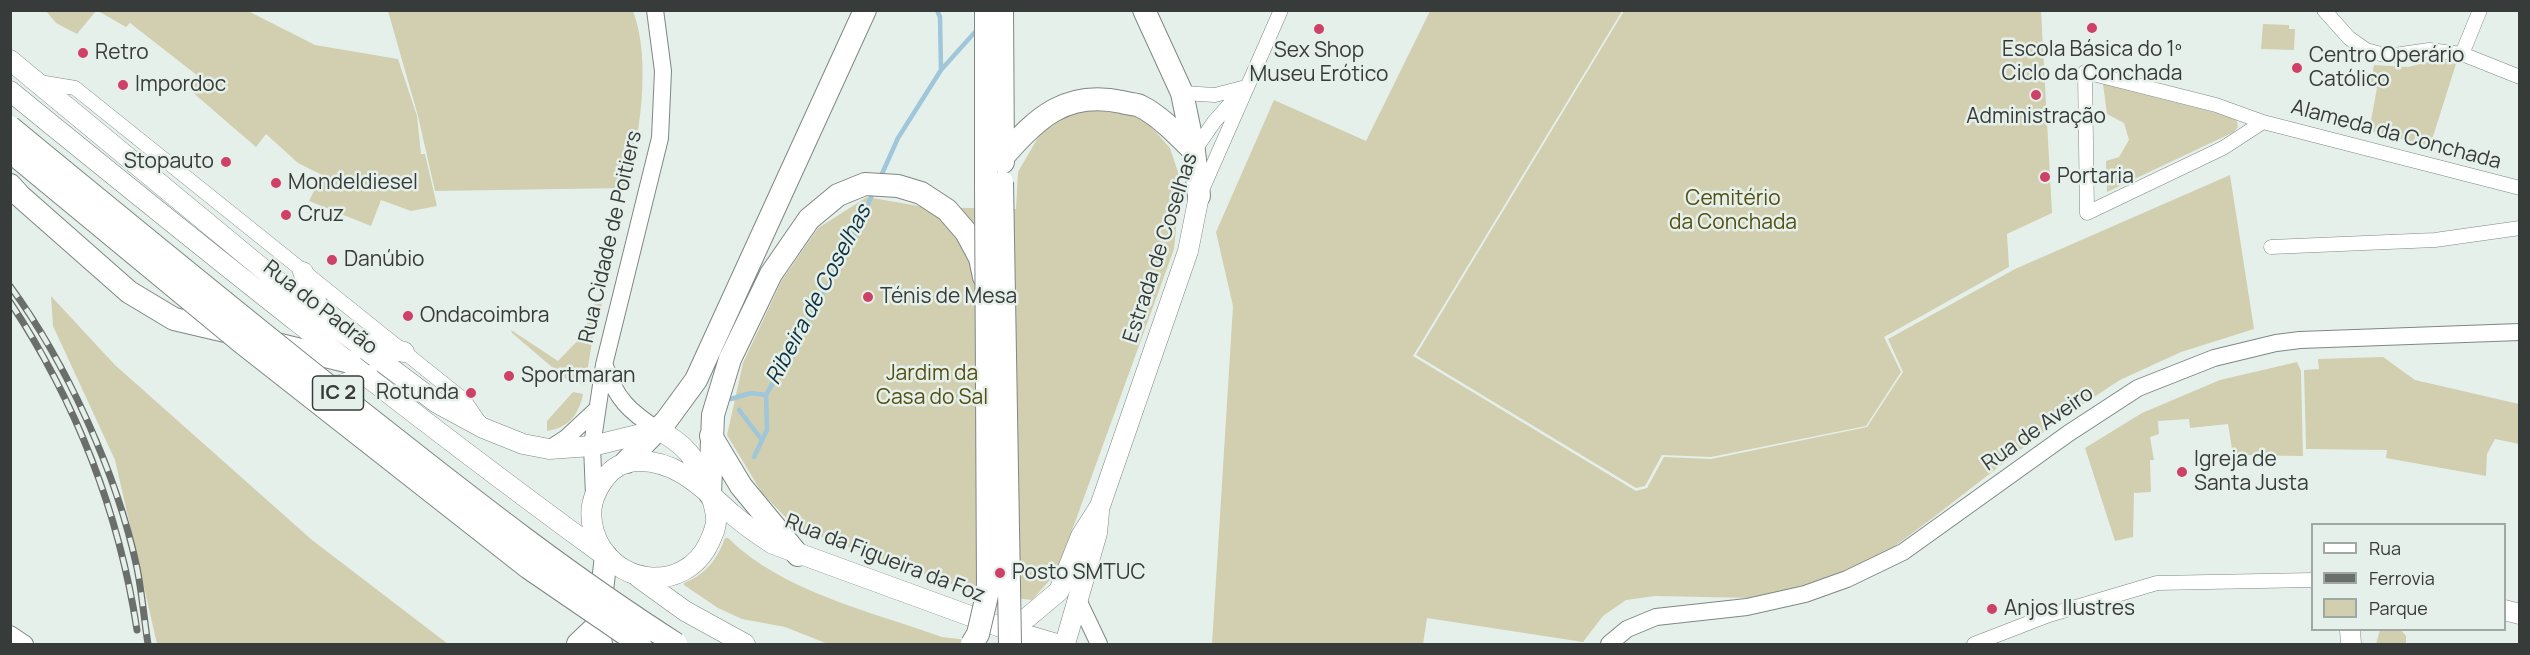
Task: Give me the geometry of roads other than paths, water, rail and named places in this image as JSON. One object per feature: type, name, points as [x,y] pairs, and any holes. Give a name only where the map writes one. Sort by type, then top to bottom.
[{"type":"highway","points":[[626,462],[681,404],[696,380],[865,10]]},
{"type":"highway","points":[[986,10],[1011,640]]},
{"type":"highway","points":[[1002,10],[1003,157]]},
{"type":"highway","points":[[1144,10],[1182,93],[1194,151],[1199,196]]},
{"type":"highway","points":[[972,645],[978,634],[988,591],[986,287],[994,182],[1003,157],[1026,129],[1060,106],[1100,98],[1141,106],[1174,131],[1194,151]]},
{"type":"highway","name":"IC 2","points":[[10,127],[253,327],[512,531],[592,590],[676,645]]},
{"type":"highway","name":"IC 2","points":[[10,152],[240,341],[529,568],[640,645]]},
{"type":"highway","points":[[710,494],[713,415],[730,359],[771,274],[809,219],[838,195],[865,184],[898,186],[921,194],[946,210],[966,232],[980,258],[986,287]]},
{"type":"highway","points":[[10,185],[129,292],[174,319],[350,362]]},
{"type":"highway","points":[[711,434],[741,486],[798,555]]},
{"type":"highway","points":[[578,645],[600,635],[606,556]]},
{"type":"main road","name":"Rua do Padrão","points":[[10,60],[220,235],[437,403],[483,428],[523,444],[549,449],[592,446],[658,430]]},
{"type":"main road","name":"Rua do Padrão","points":[[10,91],[350,362],[606,556]]},
{"type":"main road","name":"Estrada de Coselhas","points":[[1100,506],[1188,251],[1199,196]]},
{"type":"main road","points":[[303,272],[324,317]]},
{"type":"main road","points":[[352,339],[404,352]]},
{"type":"main road","points":[[327,390],[368,375]]},
{"type":"main road","points":[[636,576],[656,579],[672,575],[697,560],[706,549],[716,525],[716,515],[700,468],[688,450],[658,430]]},
{"type":"main road","points":[[710,494],[682,472],[667,464],[650,460],[626,462],[606,477],[594,495],[590,509],[595,536],[606,556],[619,567],[636,576],[685,611],[745,645]]},
{"type":"main road","name":"Rua da Figueira da Foz","points":[[710,494],[753,531],[773,544],[798,555],[1011,640],[1057,645]]},
{"type":"main road","points":[[1011,640],[1028,617],[1059,591],[1081,536],[1100,506]]},
{"type":"main road","points":[[1065,645],[1097,533],[1100,506]]},
{"type":"street","name":"Rua Cidade de Poitiers","points":[[594,495],[592,446],[604,365],[660,138],[663,71],[655,10]]},
{"type":"street","name":"Estrada de Coselhas","points":[[1199,196],[1281,10]]},
{"type":"street","points":[[2324,10],[2349,38],[2366,50],[2388,56],[2429,50],[2462,54],[2520,77]]},
{"type":"street","points":[[2462,54],[2480,10]]},
{"type":"street","name":"Alameda da Conchada","points":[[2263,122],[2223,148],[2087,213],[2085,72],[2216,105],[2263,122],[2520,188]]},
{"type":"street","name":"Rua do Padrão","points":[[34,81],[75,88],[464,400],[483,428]]},
{"type":"street","points":[[1182,93],[1215,95],[1246,87]]},
{"type":"street","points":[[1194,151],[1214,122],[1246,87]]},
{"type":"street","points":[[2271,247],[2435,240],[2520,228]]},
{"type":"street","name":"Rua de Aveiro","points":[[1608,645],[1627,629],[1656,617],[1747,607],[1805,594],[1847,579],[1903,552],[2069,433],[2138,388],[2214,357],[2300,340],[2520,332]]},
{"type":"street","points":[[604,365],[611,385],[621,402],[637,417],[658,430]]},
{"type":"street","points":[[549,449],[566,438],[596,410]]},
{"type":"street","points":[[1974,645],[2049,615],[2157,583],[2311,580]]},
{"type":"street","points":[[1078,600],[1099,645]]},
{"type":"street","points":[[10,634],[25,645]]},
{"type":"waterway","points":[[881,176],[898,138],[941,70],[940,17],[937,10]]},
{"type":"waterway","points":[[941,70],[975,32]]},
{"type":"waterway","name":"Ribeira de Coselhas","points":[[766,395],[851,243],[872,195]]},
{"type":"waterway","points":[[731,399],[751,393],[766,395],[767,430],[754,457]]},
{"type":"waterway","points":[[739,410],[762,440]]},
{"type":"railway","points":[[10,286],[31,317],[70,385],[103,458],[117,495],[137,568],[148,644]]},
{"type":"railway","points":[[10,302],[55,379],[91,459],[119,543],[137,630]]},
{"type":"place","name":"Escola Básica do 1º Ciclo da Conchada","points":[[2092,28]]},
{"type":"place","name":"Sex Shop Museu Erótico","points":[[1319,29]]},
{"type":"place","name":"Retro","points":[[83,53]]},
{"type":"place","name":"Centro Operário Católico","points":[[2297,68]]},
{"type":"place","name":"Impordoc","points":[[123,85]]},
{"type":"place","name":"Administração","points":[[2036,95]]},
{"type":"place","name":"Stopauto","points":[[226,162]]},
{"type":"place","name":"Portaria","points":[[2045,177]]},
{"type":"place","name":"Mondeldiesel","points":[[276,183]]},
{"type":"place","name":"Cruz","points":[[286,215]]},
{"type":"place","name":"Danúbio","points":[[332,260]]},
{"type":"place","name":"Ténis de Mesa","points":[[868,297]]},
{"type":"place","name":"Ondacoimbra","points":[[408,316]]},
{"type":"place","name":"Sportmaran","points":[[509,376]]},
{"type":"place","name":"Rotunda","points":[[471,393]]},
{"type":"place","name":"Igreja de Santa Justa","points":[[2182,472]]},
{"type":"place","name":"Posto SMTUC","points":[[1000,573]]},
{"type":"place","name":"Anjos Ilustres","points":[[1992,609]]},
{"type":"park label","name":"Cemitério da Conchada","points":[[1733,211]]},
{"type":"park label","name":"Jardim da Casa do Sal","points":[[932,386]]}]
